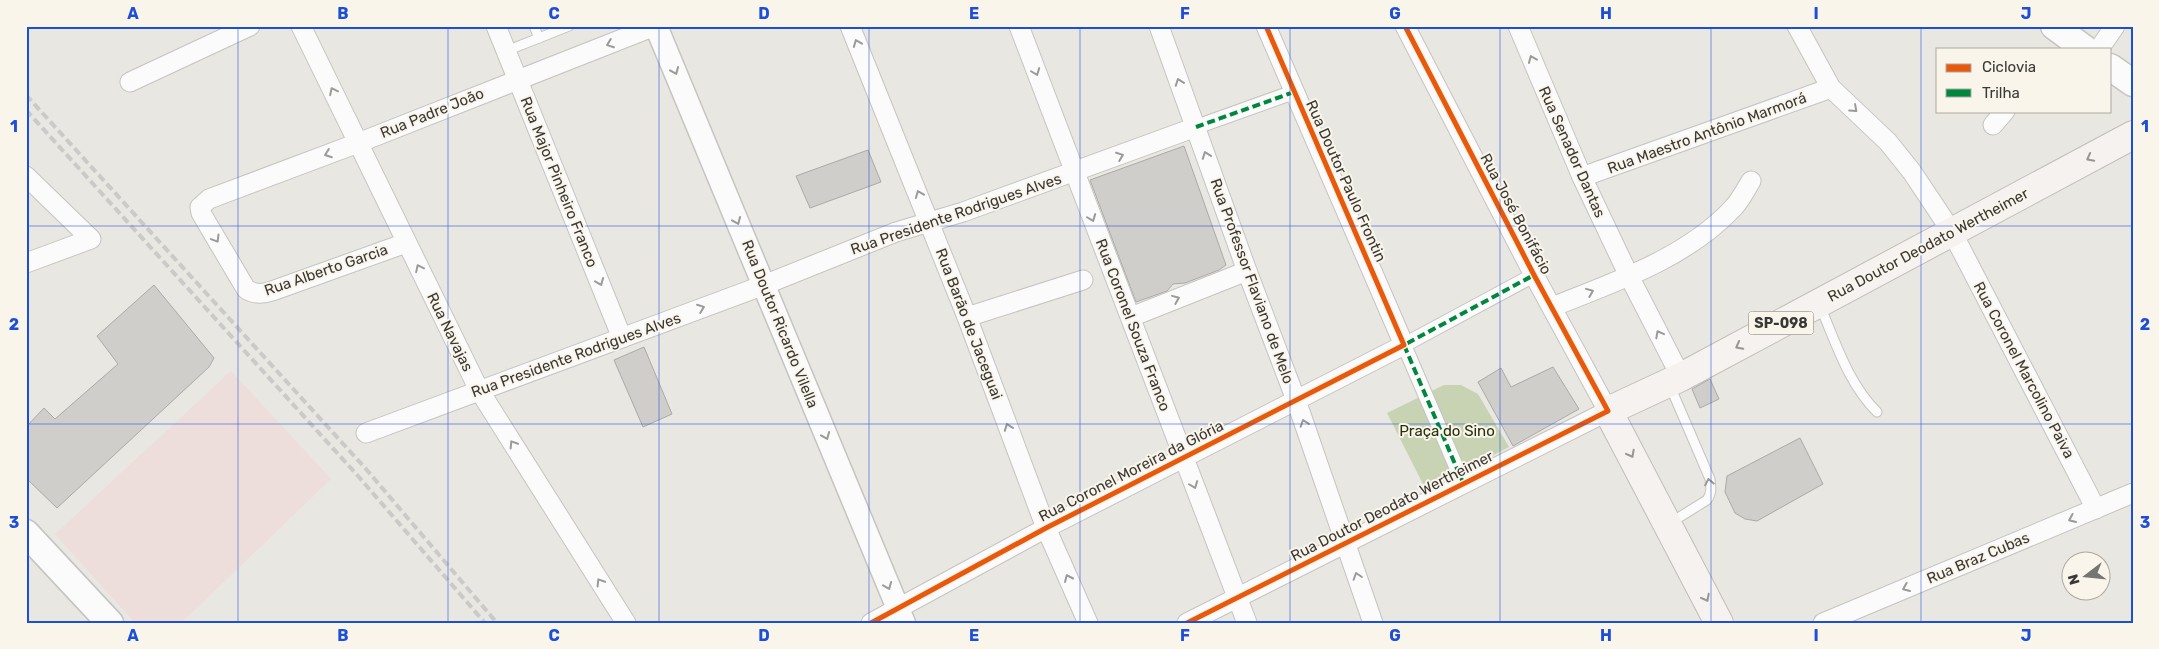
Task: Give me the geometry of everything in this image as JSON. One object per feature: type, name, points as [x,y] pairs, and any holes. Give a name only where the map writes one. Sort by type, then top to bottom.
[{"type":"main road","points":[[2112,68],[2133,83]]},
{"type":"main road","name":"Rua Doutor Deodato Wertheimer","points":[[1608,411],[1675,380],[2133,135]]},
{"type":"main road","points":[[1608,411],[1719,623]]},
{"type":"main road","points":[[26,533],[110,623]]},
{"type":"street","points":[[130,82],[250,26]]},
{"type":"street","name":"Rua Navajas","points":[[301,26],[479,390],[626,623]]},
{"type":"street","name":"Rua Major Pinheiro Franco","points":[[496,26],[622,338]]},
{"type":"street","name":"Rua Padre João","points":[[246,289],[201,213],[202,203],[656,26]]},
{"type":"street","name":"Rua Doutor Ricardo Vilella","points":[[656,26],[901,616]]},
{"type":"street","name":"Rua Barão de Jaceguai","points":[[850,26],[968,317],[1046,528],[1088,623]]},
{"type":"street","name":"Rua Coronel Souza Franco","points":[[1018,26],[1247,623]]},
{"type":"street","name":"Rua Professor Flaviano de Melo","points":[[1159,26],[1247,271],[1296,400],[1373,623]]},
{"type":"street","name":"Rua Doutor Paulo Frontin","points":[[1266,26],[1464,485]]},
{"type":"street","name":"Rua José Bonifácio","points":[[1405,26],[1534,276],[1608,411]]},
{"type":"street","name":"Rua Senador Dantas","points":[[1518,26],[1582,177],[1675,380]]},
{"type":"street","name":"Rua Coronel Marcolino Paiva","points":[[1798,26],[1831,88],[1888,142],[1912,172],[1952,232],[2096,508]]},
{"type":"street","points":[[2100,48],[2114,26]]},
{"type":"street","name":"Rua Maestro Antônio Marmorá","points":[[1582,177],[1831,88]]},
{"type":"street","name":"Rua Presidente Rodrigues Alves","points":[[366,433],[764,285],[896,232],[963,212],[1075,173],[1294,92]]},
{"type":"street","points":[[26,176],[91,239],[26,264]]},
{"type":"street","points":[[1552,307],[1629,276],[1679,251],[1712,227],[1735,206],[1751,181]]},
{"type":"street","name":"Rua Alberto Garcia","points":[[246,289],[251,293],[262,294],[272,292],[406,243]]},
{"type":"street","points":[[1131,317],[1247,271]]},
{"type":"street","name":"Rua Coronel Moreira da Glória","points":[[871,623],[901,616],[1046,528],[1404,345],[1534,276]]},
{"type":"street","points":[[968,317],[1083,280]]},
{"type":"street","name":"Rua Doutor Deodato Wertheimer","points":[[1187,623],[1608,411]]},
{"type":"street","name":"Rua Braz Cubas","points":[[1823,623],[2133,492]]},
{"type":"lane","points":[[534,26],[539,38]]},
{"type":"lane","points":[[506,50],[569,26]]},
{"type":"lane","points":[[1818,303],[1843,361],[1862,397],[1877,412]]},
{"type":"lane","points":[[1668,524],[1707,500],[1711,495],[1710,479],[1675,380]]},
{"type":"shaded area","points":[[231,371],[331,479],[181,623],[135,623],[55,534]]},
{"type":"green space","name":"Praça do Sino","points":[[1444,385],[1461,385],[1478,394],[1509,447],[1426,490],[1387,413]]},
{"type":"building","points":[[1184,146],[1226,265],[1219,270],[1185,283],[1173,284],[1167,291],[1136,302],[1090,180]]},
{"type":"building","points":[[868,150],[881,182],[810,208],[796,176]]},
{"type":"building","points":[[154,285],[214,358],[209,367],[57,508],[26,478],[26,427],[44,408],[55,419],[118,364],[97,336]]},
{"type":"building","points":[[644,347],[672,414],[643,427],[614,360]]},
{"type":"building","points":[[1553,367],[1579,409],[1513,446],[1478,382],[1501,368],[1511,387]]},
{"type":"building","points":[[1710,379],[1719,399],[1700,408],[1692,389]]},
{"type":"building","points":[[1800,438],[1823,484],[1757,521],[1745,519],[1735,513],[1725,492],[1727,476]]},
{"type":"railway","points":[[26,95],[366,469],[497,623]]},
{"type":"railway","points":[[26,110],[358,476],[485,623]]},
{"type":"marked path","points":[[1196,127],[1294,92]]},
{"type":"marked path","points":[[1464,485],[1404,345],[1534,275]]},
{"type":"cycle path","points":[[871,623],[1046,528],[1404,345],[1266,26]]},
{"type":"cycle path","points":[[1187,623],[1608,411],[1534,275],[1405,26]]}]
